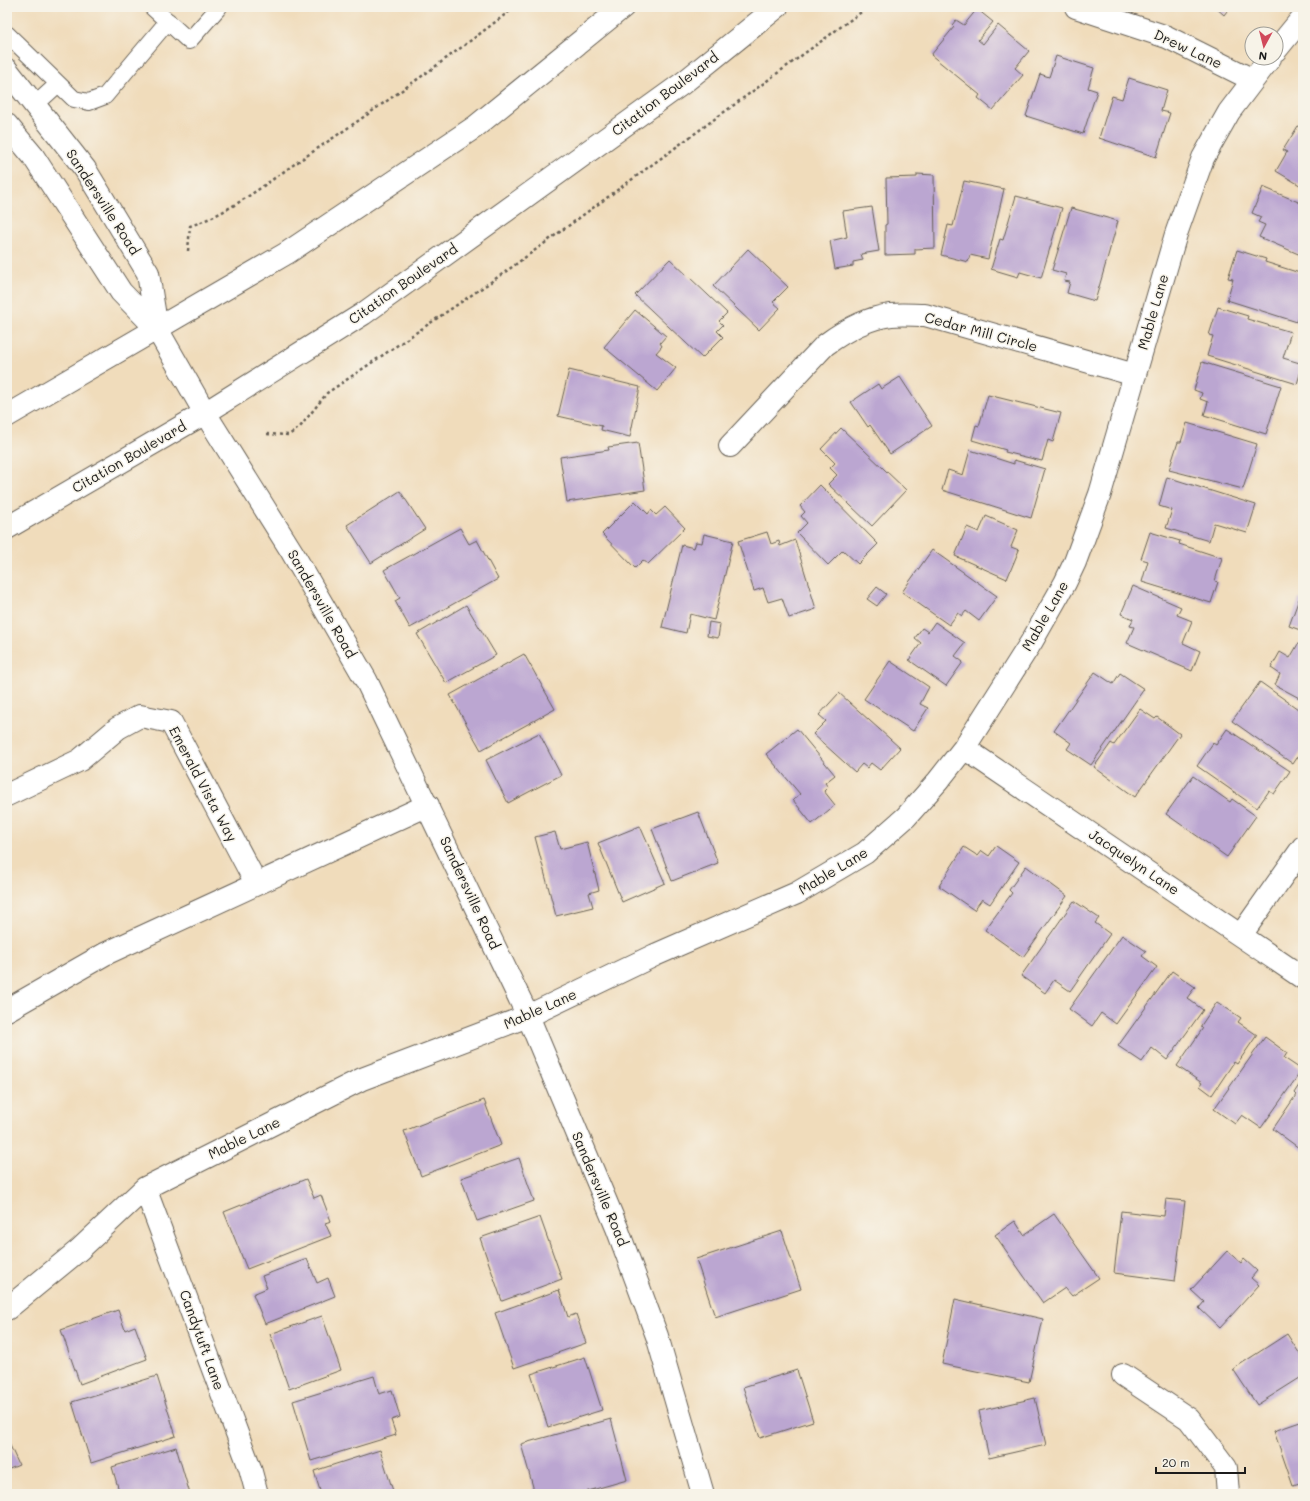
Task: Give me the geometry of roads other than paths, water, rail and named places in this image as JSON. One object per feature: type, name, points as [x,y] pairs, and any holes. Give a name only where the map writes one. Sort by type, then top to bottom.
[{"type":"street","points":[[7,416],[286,253],[474,126],[623,7]]},
{"type":"street","name":"Citation Boulevard","points":[[7,528],[205,413],[362,314],[682,83],[777,7]]},
{"type":"street","name":"Drew Lane","points":[[1076,7],[1167,36],[1253,80]]},
{"type":"street","points":[[1284,40],[1303,17]]},
{"type":"street","name":"Mable Lane","points":[[7,1309],[80,1250],[145,1188],[362,1079],[528,1016],[655,955],[797,893],[865,854],[906,817],[938,781],[964,748],[1032,641],[1075,562],[1100,494],[1176,234],[1203,158],[1228,112],[1264,66]]},
{"type":"street","name":"Sandersville Road","points":[[7,70],[85,168],[148,273],[156,328]]},
{"type":"street","name":"Sandersville Road","points":[[7,125],[34,156],[121,292],[156,328],[205,413],[292,552],[366,680],[428,805],[528,1016],[617,1228],[657,1336],[703,1494]]},
{"type":"street","name":"Cedar Mill Circle","points":[[730,446],[825,345],[859,324],[890,315],[925,315],[1135,375]]},
{"type":"street","name":"Emerald Vista Way","points":[[7,795],[80,760],[118,728],[140,716],[171,722],[256,883]]},
{"type":"street","name":"Jacquelyn Lane","points":[[964,748],[1303,978]]},
{"type":"street","points":[[7,1010],[105,954],[256,883],[428,805]]},
{"type":"street","points":[[1241,935],[1303,847]]},
{"type":"street","name":"Candytuft Lane","points":[[145,1188],[247,1461],[257,1494]]},
{"type":"street","points":[[1123,1375],[1189,1419],[1226,1468],[1228,1494]]},
{"type":"lane","points":[[152,7],[190,41],[219,7]]},
{"type":"lane","points":[[7,34],[25,46],[74,99],[89,102],[105,96],[168,21]]},
{"type":"lane","points":[[35,105],[54,76]]}]
